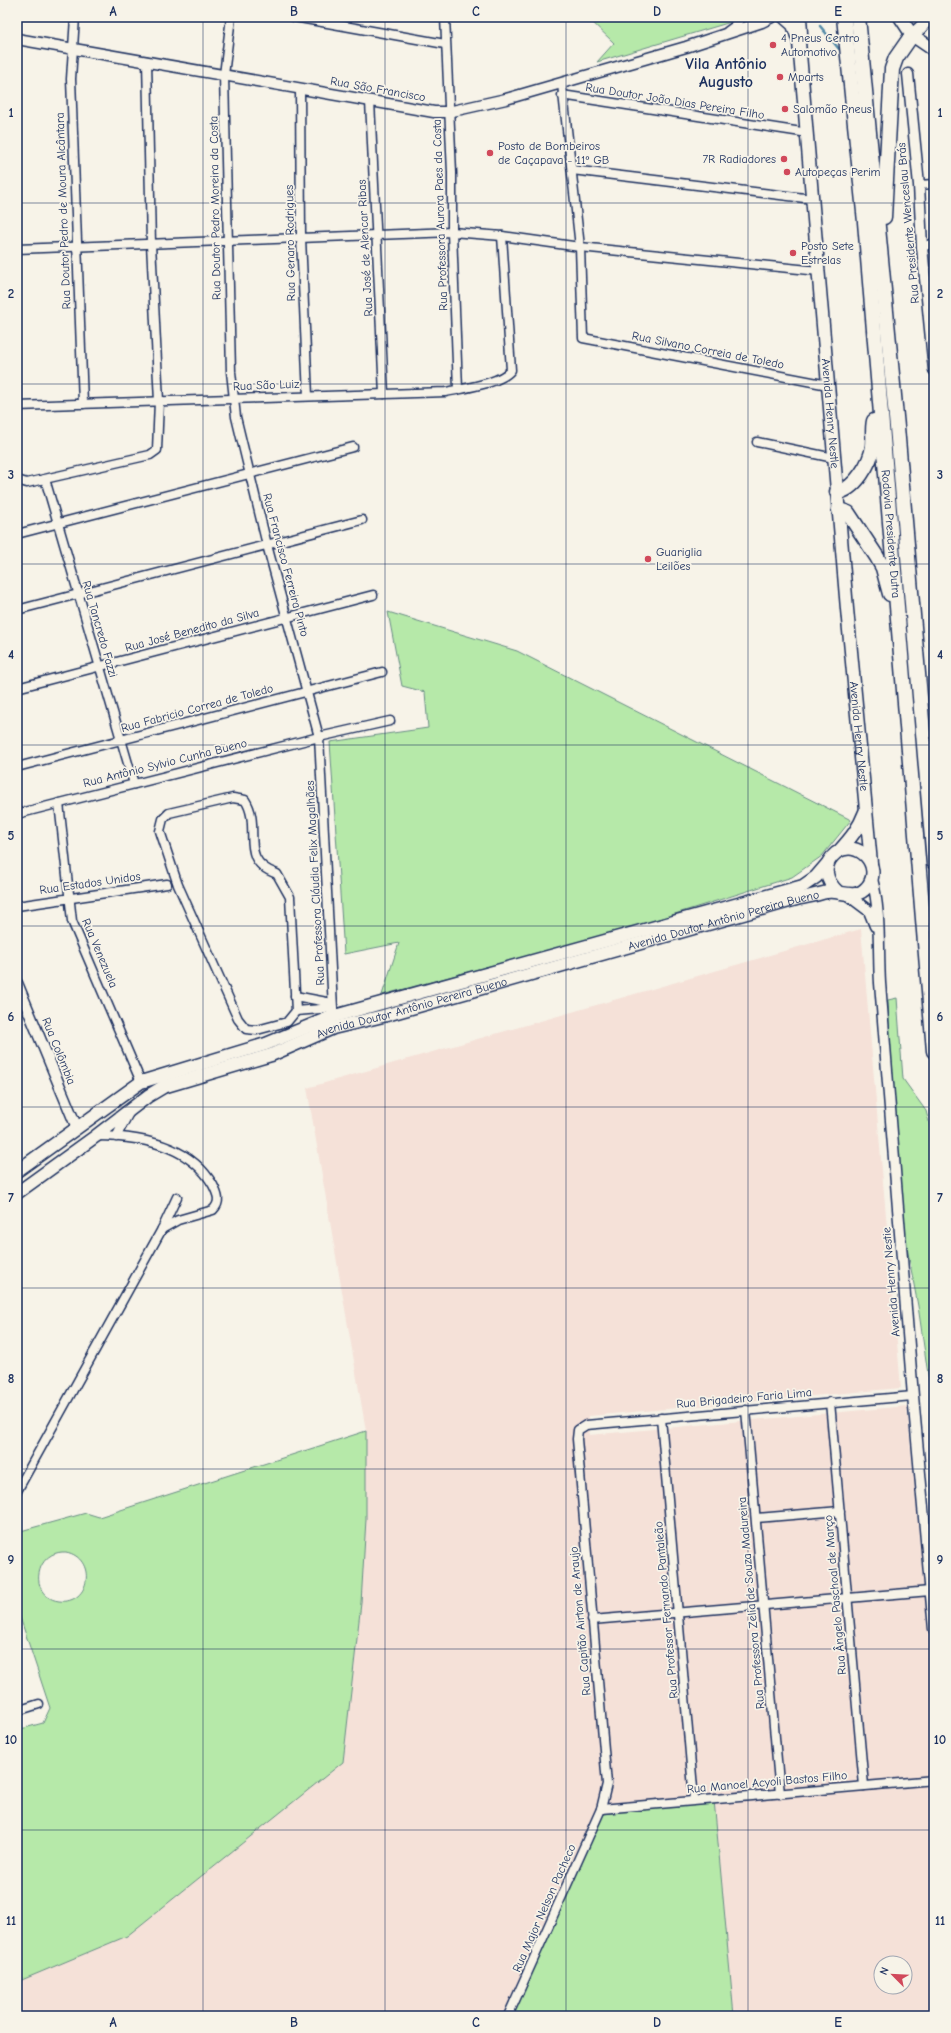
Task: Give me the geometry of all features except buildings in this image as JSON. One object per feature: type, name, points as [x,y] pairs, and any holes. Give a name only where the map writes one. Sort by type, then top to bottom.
[{"type":"highway","name":"Rodovia Presidente Dutra","points":[[844,17],[865,222],[934,1051]]},
{"type":"highway","name":"Rodovia Presidente Dutra","points":[[858,17],[898,434],[934,862]]},
{"type":"highway","points":[[880,257],[891,73],[896,58],[912,35]]},
{"type":"highway","points":[[837,492],[846,489],[861,474],[869,459],[873,446],[873,424],[879,397]]},
{"type":"highway","points":[[839,510],[848,513],[883,568],[900,633]]},
{"type":"main road","points":[[784,17],[794,25],[800,37]]},
{"type":"main road","name":"Avenida Henry Nestle","points":[[800,17],[800,37],[834,458],[871,863]]},
{"type":"main road","points":[[800,37],[806,17]]},
{"type":"main road","points":[[900,17],[912,35],[934,50]]},
{"type":"main road","points":[[912,35],[930,17]]},
{"type":"main road","points":[[839,851],[848,848],[858,850],[866,855],[871,863],[872,879],[867,888],[859,894],[843,894],[830,884],[826,874],[828,863],[860,825],[866,809]]},
{"type":"main road","name":"Avenida Doutor Antônio Pereira Bueno","points":[[17,1171],[141,1082],[266,1044],[332,1014],[798,888],[816,877],[828,863]]},
{"type":"main road","name":"Avenida Doutor Antônio Pereira Bueno","points":[[17,1193],[163,1087],[271,1055],[332,1014],[383,1016],[800,898],[828,892],[843,894]]},
{"type":"main road","points":[[131,1109],[141,1097],[141,1082]]},
{"type":"main road","points":[[76,1128],[90,1130],[89,1141],[73,1142],[76,1128]]},
{"type":"street","name":"Rua Doutor Pedro de Moura Alcântara","points":[[75,17],[71,79],[83,404]]},
{"type":"street","name":"Rua Doutor Pedro Moreira da Costa","points":[[231,17],[224,75],[231,372],[234,398]]},
{"type":"street","points":[[294,17],[445,44]]},
{"type":"street","name":"Rua Professora Aurora Paes da Costa","points":[[445,17],[448,112],[452,173],[452,232],[458,389]]},
{"type":"street","points":[[728,32],[735,27],[739,17]]},
{"type":"street","name":"Rua São Francisco","points":[[17,39],[434,112],[448,112],[506,99],[562,84],[686,47],[762,22],[772,17]]},
{"type":"street","points":[[17,480],[27,484],[150,455],[156,450],[159,401],[151,244],[147,61]]},
{"type":"street","name":"Rua Presidente Wenceslau Brás","points":[[908,74],[934,370]]},
{"type":"street","points":[[562,84],[562,95],[580,247]]},
{"type":"street","name":"Rua Genaro Rodrigues","points":[[300,89],[301,238],[308,396]]},
{"type":"street","name":"Rua Doutor João Dias Pereira Filho","points":[[562,95],[808,133]]},
{"type":"street","name":"Rua José de Alencar Ribas","points":[[370,101],[384,394]]},
{"type":"street","points":[[572,170],[813,199]]},
{"type":"street","points":[[919,186],[934,184]]},
{"type":"street","points":[[17,249],[452,232],[502,236],[580,247],[820,271]]},
{"type":"street","name":"Rua São Luiz","points":[[17,406],[446,392],[490,381],[506,375],[511,370],[502,236]]},
{"type":"street","points":[[922,247],[934,243]]},
{"type":"street","name":"Rua Silvano Correia de Toledo","points":[[580,247],[583,338],[828,385]]},
{"type":"street","name":"Rua Francisco Ferreira Pinto","points":[[234,398],[236,417],[267,545],[320,737]]},
{"type":"street","points":[[758,442],[834,458]]},
{"type":"street","points":[[17,534],[353,447]]},
{"type":"street","name":"Rua Tancredo Fazzi","points":[[46,479],[98,667],[134,784]]},
{"type":"street","points":[[17,610],[362,520]]},
{"type":"street","name":"Rua José Benedito da Silva","points":[[17,688],[373,595]]},
{"type":"street","name":"Rua Fabricio Correa de Toledo","points":[[17,767],[382,672]]},
{"type":"street","name":"Rua Antônio Sylvio Cunha Bueno","points":[[17,814],[320,737],[390,721]]},
{"type":"street","name":"Rua Professora Cláudia Felix Magalhães","points":[[320,737],[332,1014]]},
{"type":"street","points":[[233,798],[245,800],[251,810],[254,857],[264,870],[277,874],[290,897],[295,996],[296,1011],[287,1022],[258,1030],[246,1029],[238,1019],[178,885],[160,831],[163,819],[169,813],[233,798]]},
{"type":"street","name":"Rua Venezuela","points":[[59,803],[72,920],[141,1082]]},
{"type":"street","name":"Avenida Henry Nestie","points":[[872,879],[875,896],[880,983],[913,1396],[934,1629]]},
{"type":"street","name":"Rua Estados Unidos","points":[[17,906],[167,884]]},
{"type":"street","points":[[843,894],[869,911],[877,933]]},
{"type":"street","name":"Rua Colômbia","points":[[17,983],[76,1128]]},
{"type":"street","points":[[295,996],[332,1014]]},
{"type":"street","points":[[296,1011],[332,1014]]},
{"type":"street","points":[[116,1137],[131,1109]]},
{"type":"street","points":[[89,1141],[116,1137],[162,1145],[193,1160],[207,1176],[218,1193],[219,1202],[212,1210],[178,1220],[162,1229]]},
{"type":"street","points":[[17,1491],[162,1229],[178,1197]]},
{"type":"street","name":"Rua Brigadeiro Faria Lima","points":[[578,1430],[586,1425],[830,1402],[913,1396]]},
{"type":"street","name":"Rua Ângelo Paschoal de Março","points":[[830,1402],[864,1786]]},
{"type":"street","name":"Rua Professora Zelia de Souza Madureira","points":[[746,1410],[780,1794]]},
{"type":"street","name":"Rua Professor Fernando Pantaleão","points":[[661,1418],[694,1800]]},
{"type":"street","name":"Rua Capitão Airton de Araujo","points":[[578,1430],[577,1439],[606,1784],[601,1809]]},
{"type":"street","points":[[756,1518],[840,1511]]},
{"type":"street","points":[[592,1620],[930,1591]]},
{"type":"street","points":[[17,1711],[39,1704]]},
{"type":"street","name":"Rua Manoel Acyoli Bastos Filho","points":[[601,1809],[934,1780]]},
{"type":"street","name":"Rua Major Nelson Pacheco","points":[[508,2016],[601,1809]]},
{"type":"shaded area","points":[[861,929],[901,1388],[589,1416],[589,1435],[907,1406],[934,1691],[934,2016],[734,2016],[714,1800],[597,1810],[502,2016],[17,2016],[17,1982],[127,1936],[343,1762],[361,1603],[366,1519],[366,1431],[307,1088]]},
{"type":"green space","points":[[587,17],[735,17],[731,22],[597,62],[614,43]]},
{"type":"green space","points":[[388,612],[517,651],[851,820],[822,856],[792,877],[621,931],[382,995],[399,943],[344,954],[330,742],[428,728],[425,692],[402,686]]},
{"type":"green space","points":[[897,998],[903,1079],[926,1111],[934,1140],[934,1415],[918,1306],[896,1189],[888,1000]]},
{"type":"green space","points":[[366,1431],[366,1519],[361,1603],[343,1762],[127,1936],[17,1982],[17,1730],[43,1723],[50,1708],[17,1608],[17,1532],[86,1513],[99,1517]],"holes":[[[66,1552],[76,1556],[86,1571],[86,1580],[83,1589],[78,1596],[70,1600],[59,1601],[49,1598],[39,1583],[39,1574],[47,1558],[55,1553]]]},
{"type":"green space","points":[[694,1800],[714,1800],[734,2016],[505,2016],[599,1815]]},
{"type":"waterway","points":[[820,26],[839,49]]},
{"type":"place","name":"4 Pneus Centro Automotivo","points":[[773,45]]},
{"type":"place","name":"Mparts","points":[[780,77]]},
{"type":"place","name":"Salomão Pneus","points":[[785,109]]},
{"type":"place","name":"Posto de Bombeiros de Caçapava - 11º GB","points":[[490,153]]},
{"type":"place","name":"7R Radiadores","points":[[784,159]]},
{"type":"place","name":"Autopeças Perim","points":[[787,172]]},
{"type":"place","name":"Posto Sete Estrelas","points":[[793,253]]},
{"type":"place","name":"Guariglia Leilões","points":[[648,559]]},
{"type":"district","name":"Vila Antônio Augusto","points":[[726,72]]}]
